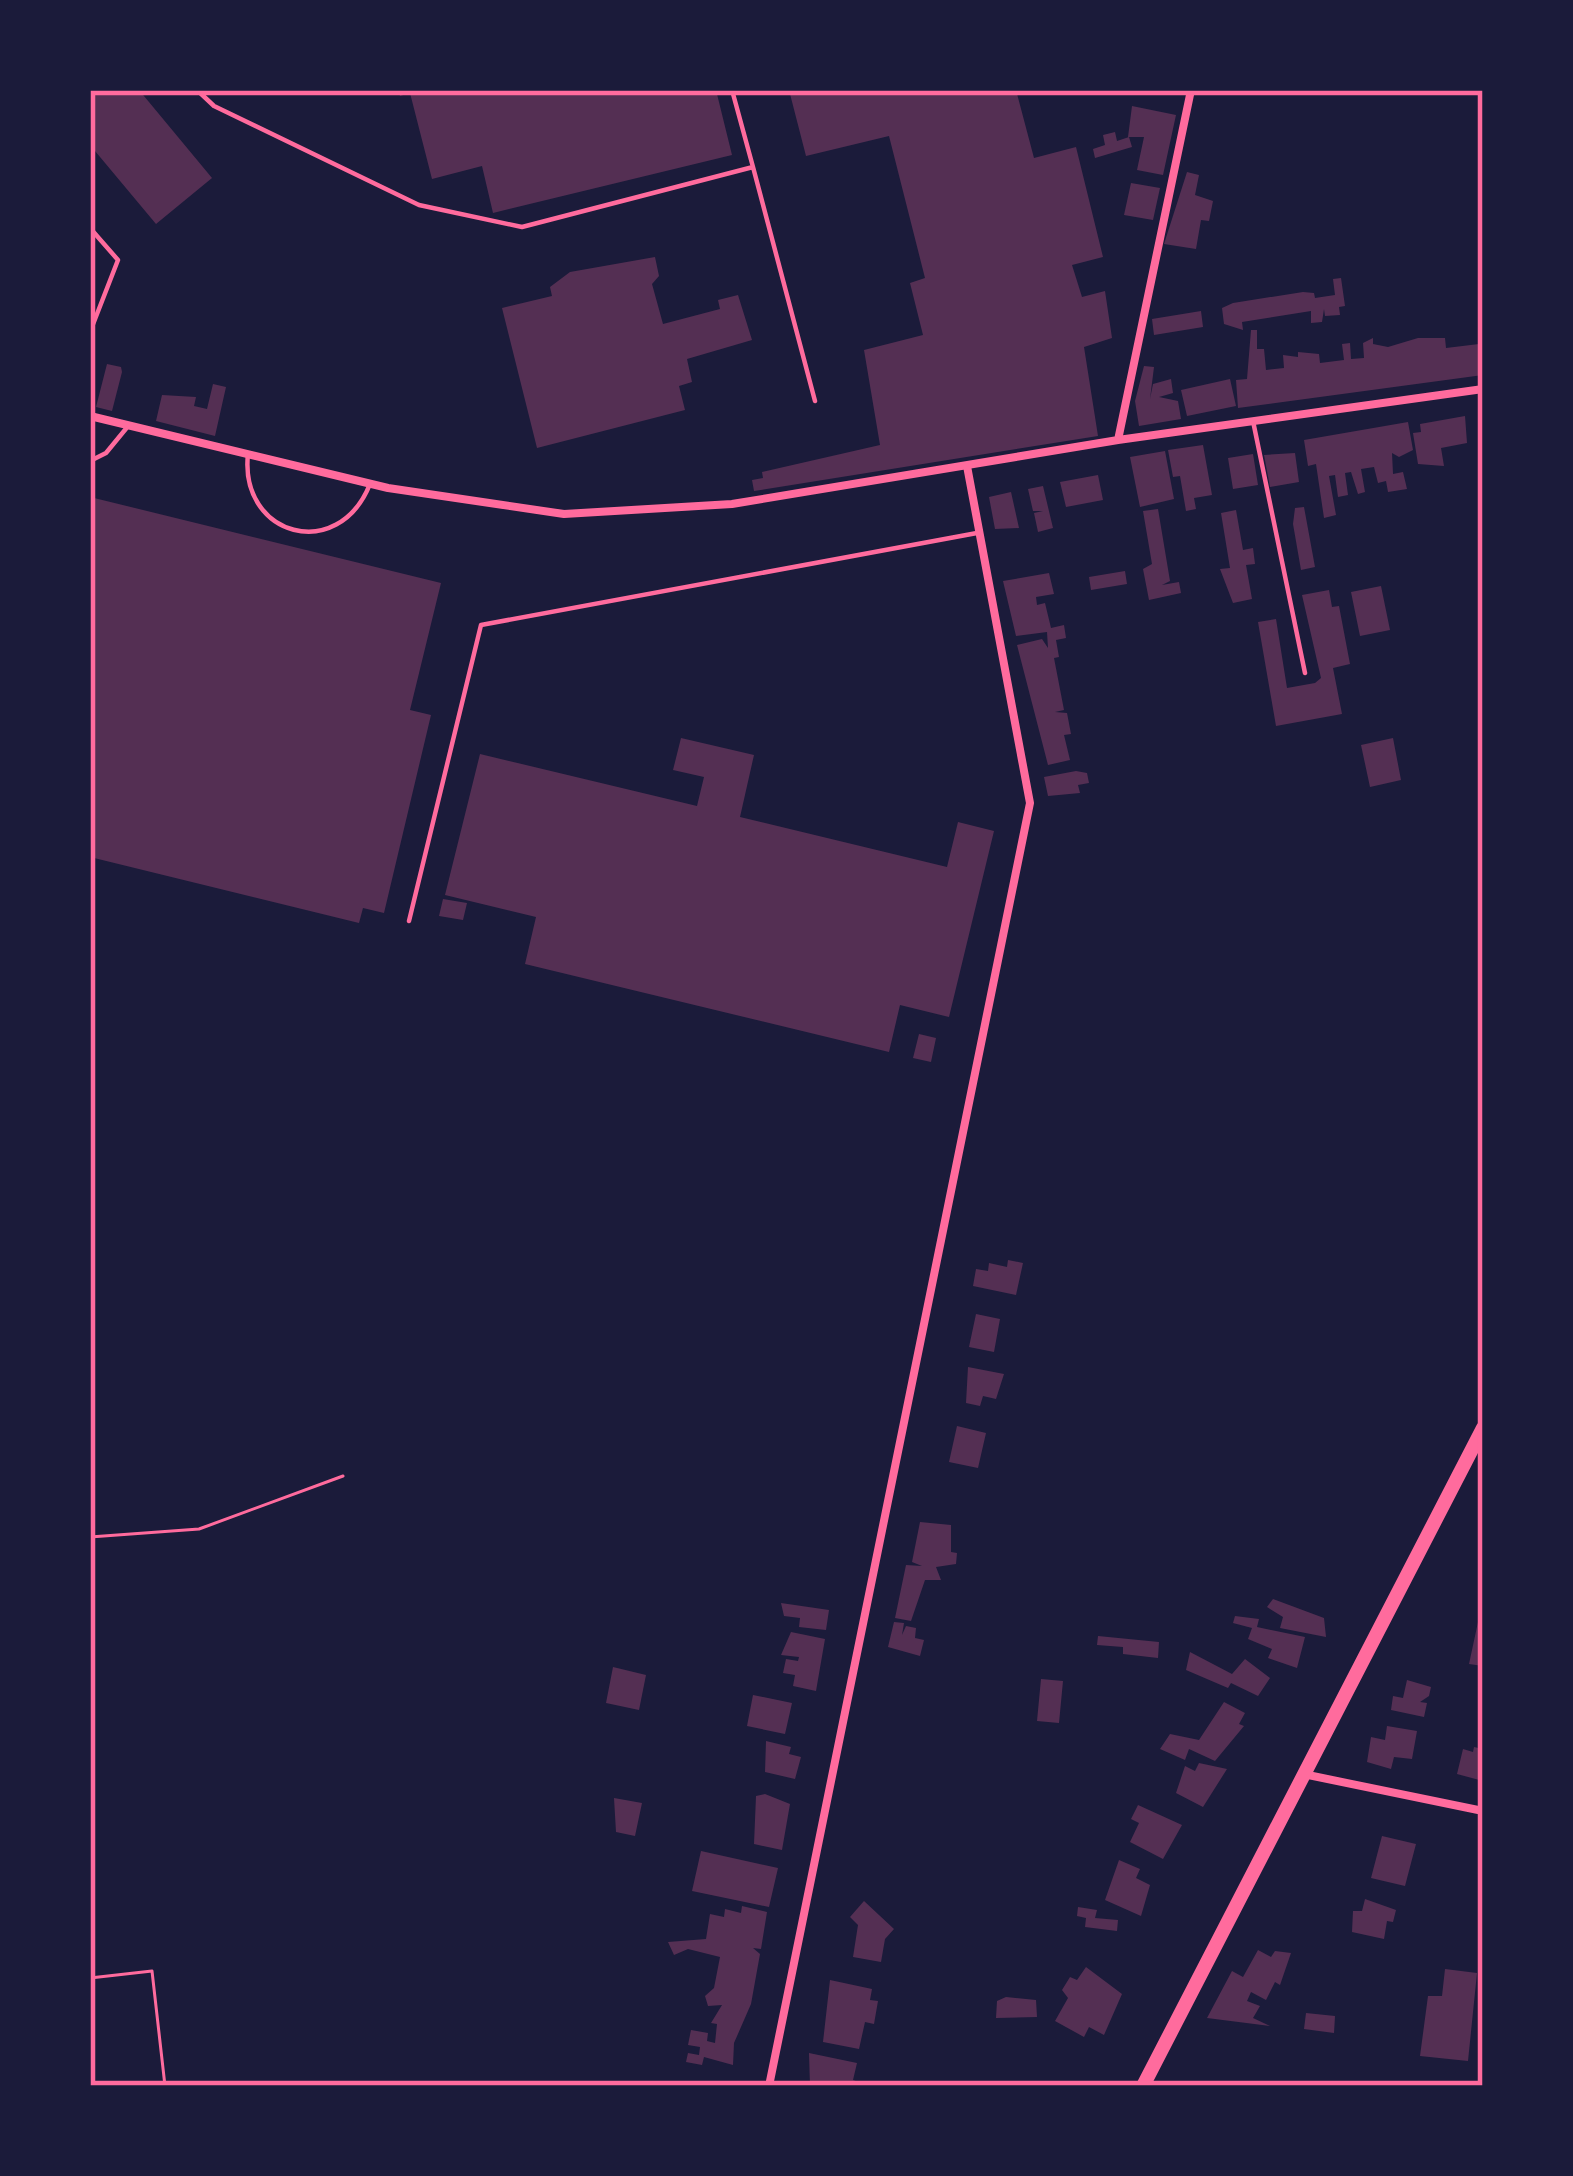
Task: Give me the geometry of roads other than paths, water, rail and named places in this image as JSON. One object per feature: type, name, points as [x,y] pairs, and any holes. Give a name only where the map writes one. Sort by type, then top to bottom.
[{"type":"main road","points":[[1143,2086],[1483,1428]]},
{"type":"street","points":[[1118,440],[1191,90]]},
{"type":"street","points":[[90,416],[370,484],[564,514],[651,512],[1483,389]]},
{"type":"street","points":[[769,2086],[1030,803],[967,466]]},
{"type":"street","points":[[1303,1774],[1483,1811]]},
{"type":"lane","points":[[197,90],[214,106],[419,205],[522,227],[753,167]]},
{"type":"lane","points":[[732,90],[814,401]]},
{"type":"lane","points":[[90,227],[118,260],[90,332]]},
{"type":"lane","points":[[1253,421],[1305,673]]},
{"type":"lane","points":[[90,460],[106,453],[129,425]]},
{"type":"lane","points":[[248,454],[246,473],[255,496],[278,526],[310,534],[340,524],[362,505],[370,484]]},
{"type":"lane","points":[[409,921],[481,625],[977,533]]}]
